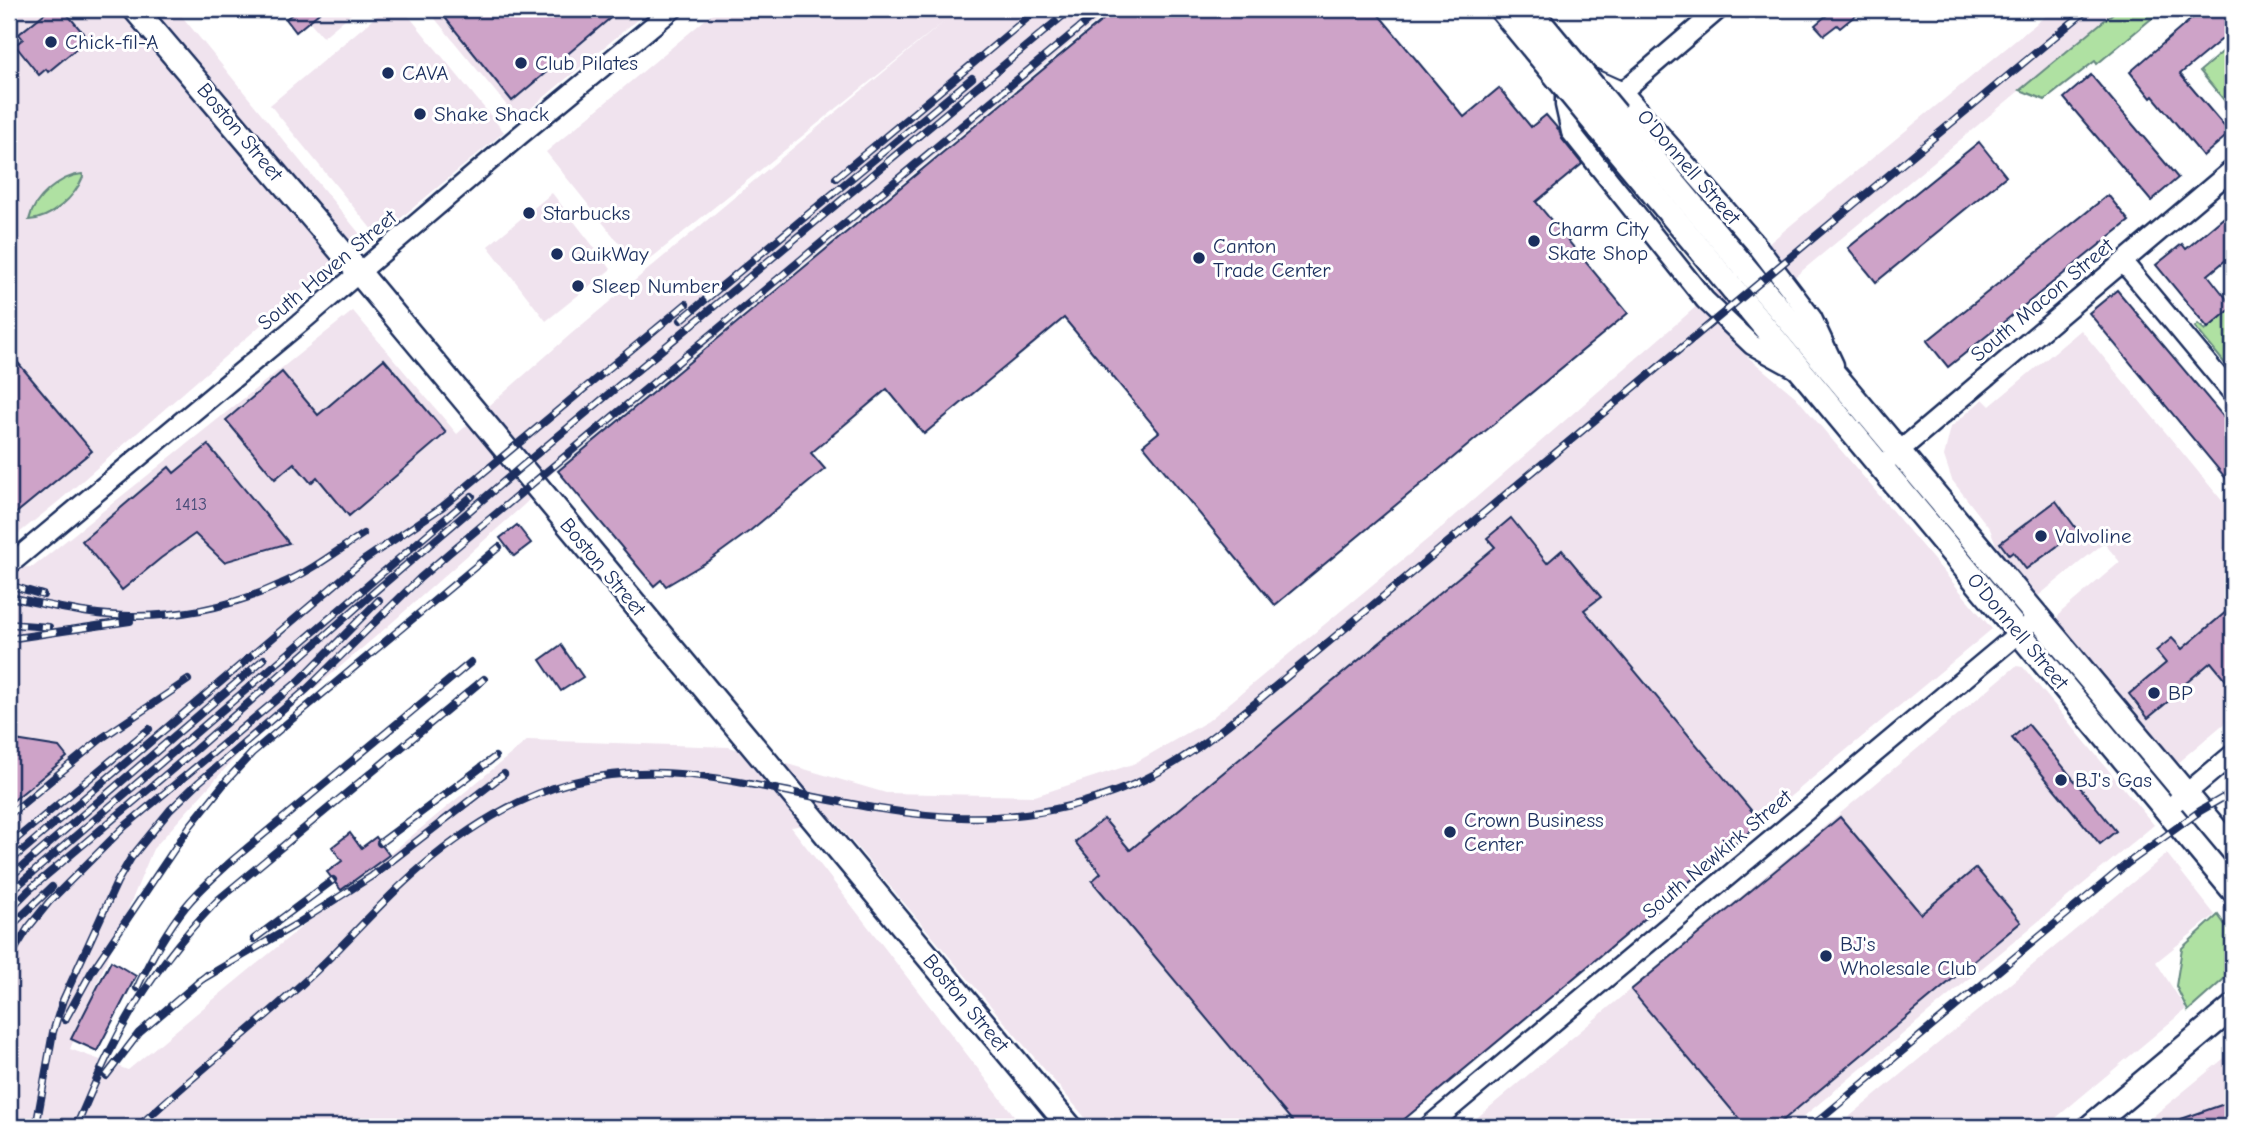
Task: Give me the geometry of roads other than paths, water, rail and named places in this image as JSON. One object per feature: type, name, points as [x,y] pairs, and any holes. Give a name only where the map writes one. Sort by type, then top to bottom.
[{"type":"main road","name":"Boston Street","points":[[135,9],[359,272],[1070,1127]]},
{"type":"main road","name":"O'Donnell Street","points":[[1501,9],[1613,111],[1802,372],[2233,890]]},
{"type":"main road","name":"O'Donnell Street","points":[[1529,9],[2233,850]]},
{"type":"main road","points":[[2090,1127],[2233,1007]]},
{"type":"street","name":"South Haven Street","points":[[9,565],[673,9]]},
{"type":"street","name":"O'Donnell Street","points":[[1517,9],[1556,57],[1574,71],[1613,111]]},
{"type":"street","points":[[1571,132],[1613,111],[1708,12]]},
{"type":"street","name":"O'Donnell Street","points":[[1556,57],[1565,77],[1565,105],[1571,132],[1705,300],[1752,345],[1802,372]]},
{"type":"street","name":"South Macon Street","points":[[1880,466],[1900,452],[2233,169]]},
{"type":"street","points":[[2123,262],[2233,394]]},
{"type":"street","name":"South Newkirk Street","points":[[1428,1127],[2037,616]]},
{"type":"street","points":[[2167,811],[2233,754]]},
{"type":"railway","points":[[836,178],[1038,9]]},
{"type":"railway","points":[[9,910],[521,467],[1071,9]]},
{"type":"railway","points":[[36,1127],[53,1032],[63,1000],[117,882],[131,858],[170,810],[307,689],[449,553],[1102,9]]},
{"type":"railway","points":[[138,1127],[303,983],[403,883],[435,856],[491,817],[552,789],[601,776],[628,773],[682,774],[735,781],[878,809],[961,817],[1002,816],[1044,812],[1086,802],[1130,786],[1165,769],[1198,748],[1259,700],[2088,9]]},
{"type":"railway","points":[[681,320],[972,78]]},
{"type":"railway","points":[[9,862],[364,560],[442,507],[686,304]]},
{"type":"railway","points":[[9,893],[472,496]]},
{"type":"railway","points":[[9,597],[104,615],[154,615],[192,611],[246,598],[281,584],[313,567],[363,534]]},
{"type":"railway","points":[[65,1020],[92,971],[190,826],[227,780],[252,753],[499,547]]},
{"type":"railway","points":[[9,585],[43,595]]},
{"type":"railway","points":[[9,959],[28,928],[49,902],[124,827],[300,680],[379,600]]},
{"type":"railway","points":[[9,639],[130,621]]},
{"type":"railway","points":[[9,624],[49,627]]},
{"type":"railway","points":[[9,878],[264,659]]},
{"type":"railway","points":[[137,988],[172,925],[203,888],[234,859],[471,662]]},
{"type":"railway","points":[[76,1127],[105,1062],[132,1011],[158,971],[203,916],[219,899],[484,679]]},
{"type":"railway","points":[[9,815],[102,738],[188,680]]},
{"type":"railway","points":[[9,845],[149,729]]},
{"type":"railway","points":[[380,843],[495,757]]},
{"type":"railway","points":[[199,981],[372,876],[504,774]]},
{"type":"railway","points":[[1811,1127],[2128,863],[2200,811],[2233,792]]},
{"type":"railway","points":[[254,939],[333,880]]},
{"type":"railway","points":[[9,928],[52,887]]},
{"type":"railway","points":[[106,1076],[139,1033],[207,975]]},
{"type":"place","name":"Chick-fil-A","points":[[51,42]]},
{"type":"place","name":"Club Pilates","points":[[521,63]]},
{"type":"place","name":"CAVA","points":[[388,73]]},
{"type":"place","name":"Shake Shack","points":[[420,114]]},
{"type":"place","name":"Starbucks","points":[[529,213]]},
{"type":"place","name":"Charm City Skate Shop","points":[[1534,241]]},
{"type":"place","name":"QuikWay","points":[[557,254]]},
{"type":"place","name":"Canton Trade Center","points":[[1199,258]]},
{"type":"place","name":"Sleep Number","points":[[578,286]]},
{"type":"place","name":"Valvoline","points":[[2041,536]]},
{"type":"place","name":"BP","points":[[2154,693]]},
{"type":"place","name":"BJ's Gas","points":[[2061,780]]},
{"type":"place","name":"Crown Business Center","points":[[1450,832]]},
{"type":"place","name":"BJ's Wholesale Club","points":[[1826,956]]}]
